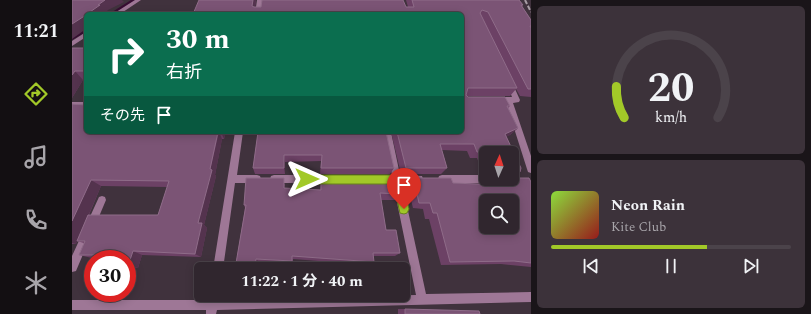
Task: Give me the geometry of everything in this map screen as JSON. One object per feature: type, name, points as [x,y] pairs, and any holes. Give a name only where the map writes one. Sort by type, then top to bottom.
[{"type":"street","points":[[119,12],[138,0]]},
{"type":"street","points":[[258,12],[260,0],[268,0]]},
{"type":"street","points":[[72,44],[84,35]]},
{"type":"street","points":[[485,100],[518,100],[504,74]]},
{"type":"street","points":[[509,100],[531,169]]},
{"type":"street","points":[[72,105],[84,104]]},
{"type":"street","points":[[219,262],[239,134]]},
{"type":"street","points":[[387,134],[422,300]]},
{"type":"street","points":[[232,179],[342,179]]},
{"type":"street","points":[[374,179],[479,179]]},
{"type":"street","points":[[72,267],[102,200]]},
{"type":"street","points":[[72,305],[212,305],[531,297]]},
{"type":"building","points":[[72,0],[105,0],[90,12],[84,12],[84,16],[72,24]]},
{"type":"building","points":[[199,0],[253,0],[252,6],[261,7],[262,0],[403,0],[406,7],[414,7],[412,0],[519,0],[531,20],[531,89],[528,89],[488,12],[482,10],[480,13],[517,88],[468,88],[466,95],[468,97],[505,97],[510,106],[507,106],[518,128],[505,134],[511,146],[479,146],[479,152],[477,152],[474,144],[440,144],[447,168],[406,168],[398,134],[464,134],[464,12],[194,12]]},
{"type":"building","points":[[72,48],[84,48],[84,71],[75,71],[72,75]]},
{"type":"building","points":[[72,104],[84,105],[84,134],[218,134],[210,169],[212,170],[198,223],[202,223],[195,254],[136,250],[84,250],[84,255],[79,255],[85,241],[77,241],[88,215],[158,215],[169,181],[91,180],[72,221]]},
{"type":"building","points":[[258,134],[386,134],[394,168],[321,168],[322,155],[284,155],[284,168],[253,168]]},
{"type":"building","points":[[519,164],[521,168],[519,172]]},
{"type":"building","points":[[246,178],[284,178],[284,188],[321,190],[321,178],[397,178],[400,194],[380,193],[386,230],[396,230],[400,253],[373,253],[374,262],[292,256],[292,261],[256,259],[256,262],[236,262],[246,205],[244,205]]},
{"type":"building","points":[[409,178],[451,178],[453,183],[479,184],[479,186],[519,186],[519,178],[529,178],[531,182],[531,263],[514,261],[450,262],[437,213],[433,213],[430,203],[419,203],[417,194],[413,194]]},
{"type":"building","points":[[405,309],[479,311],[480,314],[405,314]]},
{"type":"waterway","points":[[114,12],[134,0]]},
{"type":"waterway","points":[[72,39],[84,31]]},
{"type":"railway","points":[[525,0],[531,12]]},
{"type":"route","points":[[307,179],[397,179],[404,209]]}]
